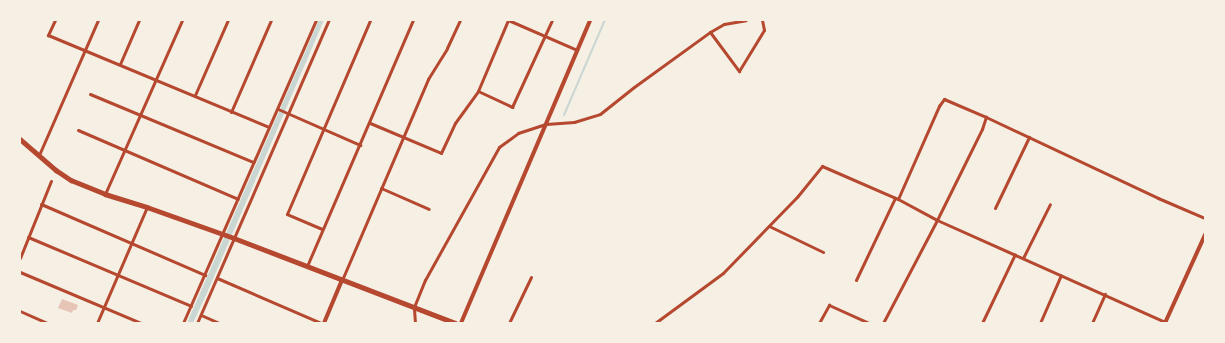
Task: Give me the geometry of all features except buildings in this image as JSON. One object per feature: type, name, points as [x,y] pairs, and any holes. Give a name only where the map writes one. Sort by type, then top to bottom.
[{"type":"main road","points":[[20,139],[56,170],[72,180],[105,194],[147,207],[233,238],[455,323]]},
{"type":"street","points":[[54,20],[48,35],[85,49],[195,95],[230,112],[269,127]]},
{"type":"street","points":[[39,155],[98,20]]},
{"type":"street","points":[[120,64],[139,20]]},
{"type":"street","points":[[105,194],[157,80],[182,20]]},
{"type":"street","points":[[195,95],[228,20]]},
{"type":"street","points":[[230,112],[271,20]]},
{"type":"street","points":[[183,323],[224,235],[238,199],[316,20]]},
{"type":"street","points":[[197,323],[287,113],[329,20]]},
{"type":"street","points":[[322,229],[287,214],[370,20]]},
{"type":"street","points":[[307,266],[370,123],[413,20]]},
{"type":"street","points":[[216,278],[322,323],[428,80],[447,48],[460,20]]},
{"type":"street","points":[[370,123],[402,138],[441,153],[455,123],[478,91],[508,20],[577,50]]},
{"type":"street","points":[[478,91],[512,107],[552,20]]},
{"type":"street","points":[[461,323],[590,20]]},
{"type":"street","points":[[415,323],[414,307],[425,280],[499,147],[518,133],[546,124],[574,122],[600,114],[634,87],[710,32],[724,24],[746,20]]},
{"type":"street","points":[[710,32],[739,71],[764,30],[762,20]]},
{"type":"street","points":[[90,94],[254,162]]},
{"type":"street","points":[[856,280],[896,199],[939,106],[944,99],[986,116],[1158,198],[1205,218]]},
{"type":"street","points":[[278,109],[360,145]]},
{"type":"street","points":[[883,323],[937,220],[982,129],[986,116]]},
{"type":"street","points":[[78,130],[238,199]]},
{"type":"street","points":[[995,208],[1030,137]]},
{"type":"street","points":[[655,323],[723,273],[797,197],[822,166],[896,199],[937,220],[1105,294],[1166,323],[1205,235]]},
{"type":"street","points":[[20,258],[51,181]]},
{"type":"street","points":[[380,188],[428,209]]},
{"type":"street","points":[[41,204],[205,275]]},
{"type":"street","points":[[1023,258],[1050,204]]},
{"type":"street","points":[[97,323],[147,207]]},
{"type":"street","points":[[769,226],[823,252]]},
{"type":"street","points":[[28,237],[190,306]]},
{"type":"street","points":[[982,323],[1015,254]]},
{"type":"street","points":[[20,272],[141,323]]},
{"type":"street","points":[[1040,323],[1061,275]]},
{"type":"street","points":[[509,323],[531,277]]},
{"type":"street","points":[[1092,323],[1105,294]]},
{"type":"street","points":[[819,323],[829,305],[869,323]]},
{"type":"street","points":[[20,311],[47,323]]},
{"type":"street","points":[[201,315],[219,323]]},
{"type":"shaded area","points":[[319,20],[324,20],[207,293],[193,323],[187,323]]},
{"type":"waterway","points":[[564,115],[605,20]]}]
